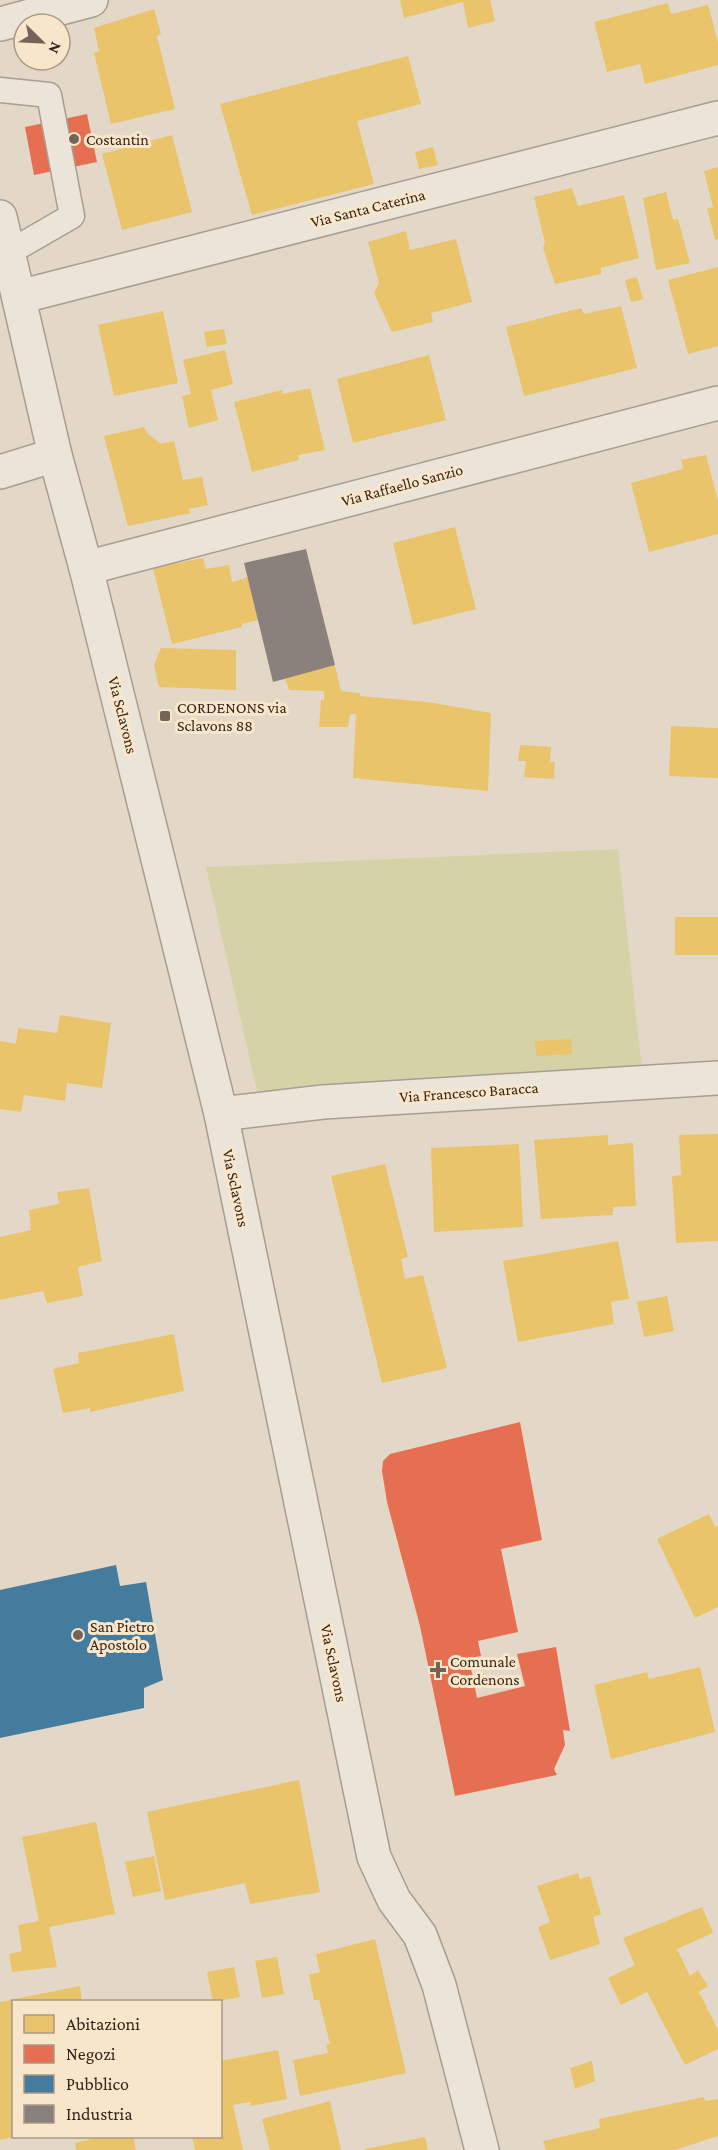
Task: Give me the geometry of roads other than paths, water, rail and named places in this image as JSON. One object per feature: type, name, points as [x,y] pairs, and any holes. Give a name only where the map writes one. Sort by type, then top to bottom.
[{"type":"street","points":[[0,24],[91,0]]},
{"type":"street","name":"Via Santa Caterina","points":[[19,297],[718,118]]},
{"type":"street","name":"Via Sclavons","points":[[0,217],[55,455],[86,568],[220,1114],[374,1857],[394,1900],[420,1935],[439,1985],[482,2150]]},
{"type":"street","name":"Via Raffaello Sanzio","points":[[86,568],[718,403]]},
{"type":"street","points":[[0,472],[55,455]]},
{"type":"street","name":"Via Francesco Baracca","points":[[220,1114],[334,1102],[718,1078]]},
{"type":"lane","points":[[0,90],[49,95],[72,216],[9,253]]},
{"type":"place","name":"Costantin","points":[[74,139]]},
{"type":"place","name":"CORDENONS via Sclavons 88","points":[[165,716]]},
{"type":"place","name":"San Pietro Apostolo","points":[[78,1635]]},
{"type":"place","name":"Comunale Cordenons","points":[[438,1670]]}]
